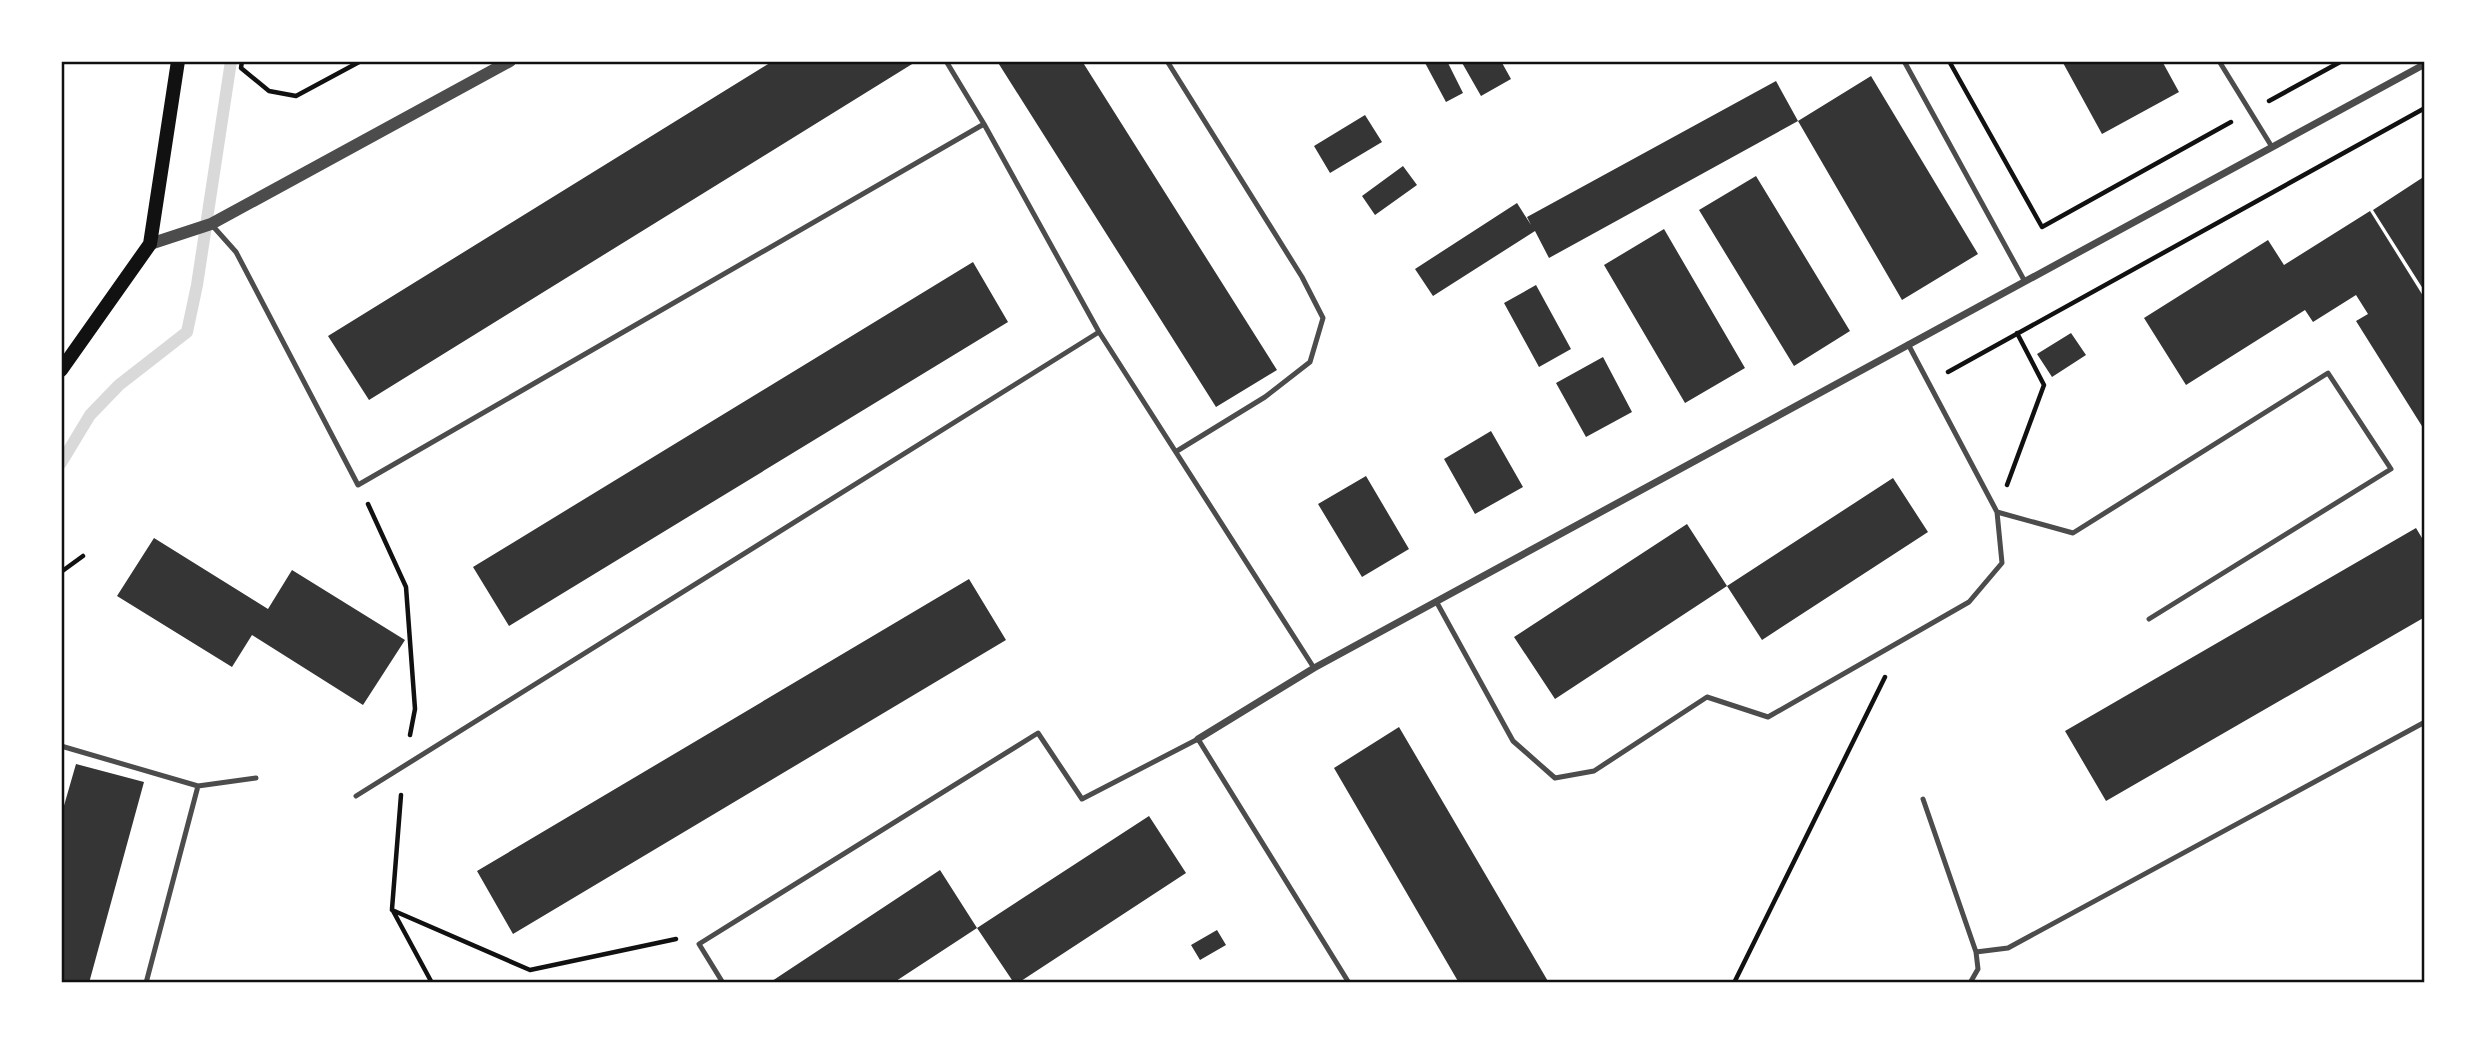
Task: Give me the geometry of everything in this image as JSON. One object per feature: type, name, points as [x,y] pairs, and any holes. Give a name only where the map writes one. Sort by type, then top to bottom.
[{"type":"main road","points":[[61,370],[150,244],[178,61]]},
{"type":"street","points":[[150,244],[211,224],[510,61]]},
{"type":"street","points":[[1198,739],[1314,667],[2425,64]]},
{"type":"lane","points":[[946,61],[984,124],[1099,332],[1314,667]]},
{"type":"lane","points":[[1167,61],[1302,276],[1323,318],[1310,362],[1265,397],[1177,451]]},
{"type":"lane","points":[[1904,61],[2024,280]]},
{"type":"lane","points":[[2219,61],[2272,147]]},
{"type":"lane","points":[[211,224],[236,252],[358,485],[984,124]]},
{"type":"lane","points":[[356,796],[1099,332]]},
{"type":"lane","points":[[1436,601],[1513,741],[1555,778],[1594,771],[1707,697],[1768,717],[1969,602],[2001,563],[1997,512],[1908,344]]},
{"type":"lane","points":[[1997,512],[2073,533],[2328,373],[2391,468],[2149,619]]},
{"type":"lane","points":[[1976,952],[2008,948],[2425,722]]},
{"type":"lane","points":[[723,983],[699,944],[1038,733],[1082,799],[1198,739],[1349,983]]},
{"type":"lane","points":[[61,746],[198,786],[256,778]]},
{"type":"lane","points":[[146,983],[198,786]]},
{"type":"lane","points":[[1923,799],[1976,952],[1978,969],[1970,983]]},
{"type":"path","points":[[242,61],[241,68],[269,91],[296,96],[361,61]]},
{"type":"path","points":[[1949,61],[2042,226],[2342,61]]},
{"type":"path","points":[[1928,383],[2425,107]]},
{"type":"path","points":[[1997,512],[2044,384],[2017,333]]},
{"type":"path","points":[[358,485],[407,587],[415,709],[404,766],[392,909],[432,983]]},
{"type":"path","points":[[61,572],[83,556]]},
{"type":"path","points":[[1734,983],[1905,639]]},
{"type":"path","points":[[392,909],[530,970],[722,930]]},
{"type":"building","points":[[773,61],[917,61],[369,400],[328,336]]},
{"type":"building","points":[[997,61],[1082,61],[1277,370],[1216,407]]},
{"type":"building","points":[[1424,61],[1447,61],[1463,93],[1446,102]]},
{"type":"building","points":[[1461,61],[1501,61],[1511,79],[1481,96]]},
{"type":"building","points":[[2062,61],[2162,61],[2179,92],[2102,134]]},
{"type":"building","points":[[1871,76],[1978,254],[1902,300],[1798,121]]},
{"type":"building","points":[[1776,81],[1798,121],[1549,258],[1535,231],[1433,296],[1415,269],[1517,203],[1531,225],[1527,217]]},
{"type":"building","points":[[1365,115],[1382,142],[1330,173],[1314,146]]},
{"type":"building","points":[[1403,166],[1417,185],[1375,215],[1362,196]]},
{"type":"building","points":[[1756,176],[1850,331],[1794,366],[1699,210]]},
{"type":"building","points":[[2425,176],[2425,292],[2373,210]]},
{"type":"building","points":[[2370,211],[2425,299],[2425,431],[2356,321],[2368,314],[2356,295],[2313,322],[2305,310],[2186,385],[2144,318],[2268,240],[2284,265]]},
{"type":"building","points":[[1664,229],[1745,368],[1685,403],[1604,265]]},
{"type":"building","points":[[973,262],[1008,322],[509,626],[473,567]]},
{"type":"building","points":[[1536,285],[1571,349],[1539,367],[1504,303]]},
{"type":"building","points":[[2071,333],[2086,355],[2052,377],[2037,354]]},
{"type":"building","points":[[1603,357],[1632,412],[1586,437],[1556,383]]},
{"type":"building","points":[[1491,431],[1523,487],[1475,514],[1444,459]]},
{"type":"building","points":[[1366,476],[1409,549],[1362,577],[1318,504]]},
{"type":"building","points":[[1893,478],[1928,532],[1762,640],[1727,586]]},
{"type":"building","points":[[1687,524],[1727,586],[1555,699],[1514,637]]},
{"type":"building","points":[[2416,528],[2425,543],[2425,617],[2106,801],[2065,731]]},
{"type":"building","points":[[154,538],[268,609],[292,570],[405,640],[363,705],[252,635],[232,667],[117,596]]},
{"type":"building","points":[[969,579],[1006,640],[513,934],[477,871]]},
{"type":"building","points":[[1399,727],[1549,983],[1459,983],[1334,768]]},
{"type":"building","points":[[76,764],[144,782],[89,983],[61,983],[61,816]]},
{"type":"building","points":[[1149,816],[1186,873],[1018,983],[1014,983],[977,928]]},
{"type":"building","points":[[940,870],[977,928],[893,983],[769,983]]},
{"type":"building","points":[[1217,930],[1226,945],[1200,960],[1191,945]]},
{"type":"waterway","points":[[61,463],[90,415],[119,385],[187,332],[197,285],[231,61]]}]
